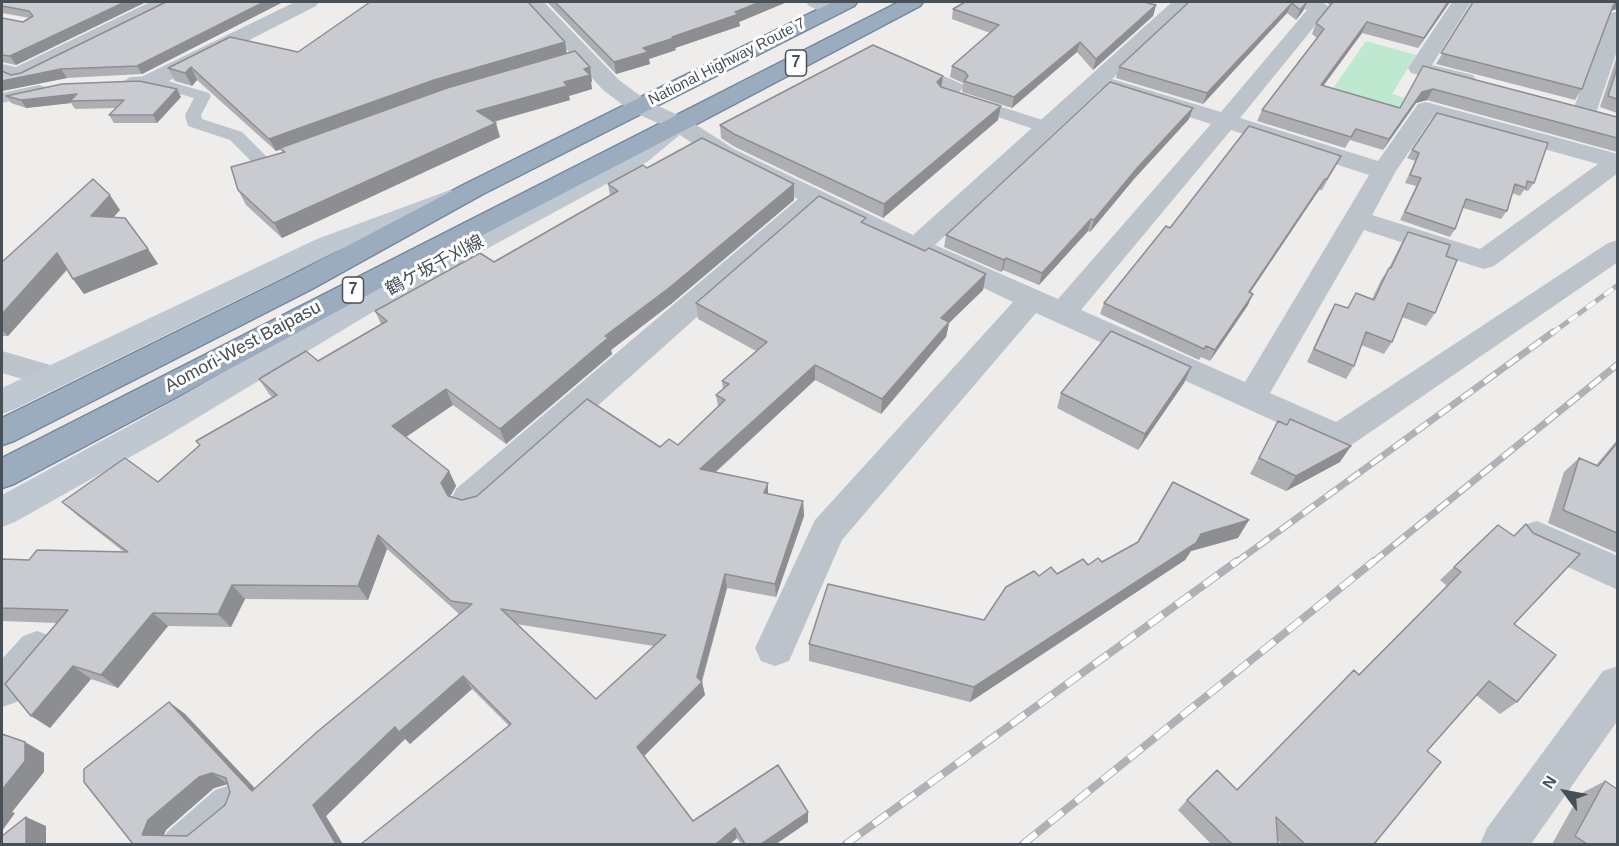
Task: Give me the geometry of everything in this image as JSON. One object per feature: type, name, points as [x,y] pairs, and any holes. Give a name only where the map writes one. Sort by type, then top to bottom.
[{"type":"highway","name":"National Highway Route 7","points":[[679,124],[913,2]]},
{"type":"highway","name":"National Highway Route 7","points":[[639,106],[831,4]]},
{"type":"highway","name":"Aomori-West Baipasu","points":[[4,421],[302,282],[474,189],[639,106]]},
{"type":"highway","name":"Aomori-West Baipasu","points":[[16,467],[370,281],[679,124]]},
{"type":"main road","name":"鶴ケ坂千刈線","points":[[2,512],[150,430],[386,291],[638,157],[679,124]]},
{"type":"main road","points":[[4,421],[53,377],[327,245],[474,189]]},
{"type":"street","points":[[2,70],[18,74],[165,2]]},
{"type":"street","points":[[152,81],[309,2]]},
{"type":"street","points":[[534,2],[610,85],[639,106],[679,124],[725,154],[916,248],[1338,437],[1617,249]]},
{"type":"street","points":[[1062,313],[1320,7],[1301,2]]},
{"type":"street","points":[[1461,2],[1419,68],[1485,86]]},
{"type":"street","points":[[916,248],[1096,81],[1167,7]]},
{"type":"street","points":[[1584,113],[1617,17]]},
{"type":"street","points":[[1096,81],[1384,171]]},
{"type":"street","points":[[1562,107],[1606,119]]},
{"type":"street","points":[[1251,398],[1384,171],[1426,109],[1617,162],[1484,260],[1357,219]]},
{"type":"street","points":[[469,499],[815,198]]},
{"type":"street","points":[[775,648],[828,531],[1032,299]]},
{"type":"street","points":[[2,362],[53,377]]},
{"type":"street","points":[[1533,534],[1617,574]]},
{"type":"street","points":[[2,688],[38,648]]},
{"type":"street","points":[[1503,844],[1617,685]]},
{"type":"lane","points":[[563,63],[584,56]]},
{"type":"lane","points":[[905,65],[956,87],[946,94],[1046,127]]},
{"type":"lane","points":[[109,83],[152,81],[203,96],[193,115],[194,122],[236,136],[264,164],[307,148]]},
{"type":"lane","points":[[2,98],[56,87]]},
{"type":"lane","points":[[179,844],[227,802]]},
{"type":"green space","points":[[1366,41],[1416,55],[1392,94],[1411,100],[1402,116],[1329,94]]},
{"type":"building","points":[[2,2],[125,2],[10,56],[2,55],[2,18],[23,22],[33,16],[29,11],[2,6]]},
{"type":"building","points":[[166,2],[264,2],[137,66],[61,69],[2,81],[2,71],[11,75],[21,73]]},
{"type":"building","points":[[370,2],[528,2],[565,42],[434,80],[269,139],[191,67],[185,73],[168,68],[230,37],[298,52]]},
{"type":"building","points":[[555,2],[760,2],[735,12],[739,14],[643,48],[648,52],[614,62]]},
{"type":"building","points":[[965,2],[1144,2],[1156,5],[1096,59],[1080,42],[1014,97],[964,81],[968,76],[965,72],[952,66],[999,25],[953,9]]},
{"type":"building","points":[[1189,2],[1307,2],[1300,10],[1292,3],[1207,93],[1119,67]]},
{"type":"building","points":[[1333,2],[1448,2],[1424,38],[1367,22],[1321,85],[1400,108],[1423,66],[1617,117],[1617,138],[1433,89],[1422,92],[1389,139],[1356,129],[1351,137],[1262,110],[1324,29],[1316,23]]},
{"type":"building","points":[[1473,2],[1616,2],[1582,89],[1441,53]]},
{"type":"building","points":[[873,45],[943,76],[937,82],[941,87],[1001,106],[884,204],[734,134],[720,125]]},
{"type":"building","points":[[575,51],[590,67],[584,69],[590,75],[564,82],[567,86],[477,111],[496,123],[274,223],[238,190],[231,167],[285,152],[280,148],[447,88]]},
{"type":"building","points":[[1617,68],[1617,99],[1608,96]]},
{"type":"building","points":[[139,81],[177,89],[153,115],[109,115],[124,100],[70,101],[77,94],[21,100],[6,96],[62,84]]},
{"type":"building","points":[[1110,82],[1193,108],[1138,167],[1094,220],[1091,219],[1042,273],[1006,258],[1004,260],[946,235]]},
{"type":"building","points":[[1437,113],[1548,143],[1534,183],[1527,181],[1526,188],[1515,184],[1507,211],[1466,199],[1455,229],[1405,212],[1421,178],[1410,175],[1419,153],[1412,150]]},
{"type":"building","points":[[1249,126],[1341,156],[1249,292],[1253,294],[1215,350],[1206,346],[1204,349],[1104,303],[1166,226],[1170,228]]},
{"type":"building","points":[[702,138],[794,184],[669,288],[605,336],[608,338],[500,429],[446,389],[392,426],[449,471],[441,483],[448,496],[462,500],[477,496],[587,399],[660,447],[669,439],[678,445],[725,400],[716,395],[729,384],[722,381],[767,342],[696,303],[819,196],[866,218],[861,222],[925,251],[929,248],[986,274],[941,318],[949,322],[882,399],[815,365],[700,469],[768,483],[764,493],[803,501],[775,584],[725,574],[697,677],[702,682],[637,747],[693,821],[778,765],[808,812],[761,844],[745,844],[735,828],[716,844],[361,844],[511,724],[463,676],[399,732],[395,727],[313,805],[336,844],[133,844],[84,782],[84,769],[169,702],[252,791],[317,732],[472,604],[451,601],[378,535],[358,586],[232,585],[218,614],[153,613],[101,675],[73,666],[31,716],[5,684],[68,610],[2,608],[2,559],[29,560],[37,550],[128,552],[62,502],[125,458],[158,482],[200,445],[196,441],[277,395],[259,379],[306,351],[318,361],[387,321],[375,311],[480,253],[494,262],[618,191],[608,184],[643,165],[647,168]],"holes":[[[501,609],[666,635],[596,699]],[[212,773],[226,778],[230,792],[225,805],[187,836],[142,835],[148,820],[199,777]]]},
{"type":"building","points":[[93,179],[110,195],[91,216],[125,218],[148,249],[73,279],[57,253],[2,314],[2,262]]},
{"type":"building","points":[[1408,232],[1450,245],[1446,256],[1457,260],[1435,313],[1408,303],[1392,342],[1366,332],[1354,366],[1314,349],[1335,304],[1348,308],[1356,293],[1374,300]]},
{"type":"building","points":[[1111,331],[1191,367],[1145,434],[1061,393]]},
{"type":"building","points":[[1290,419],[1351,446],[1296,476],[1259,458],[1278,421],[1287,425]]},
{"type":"building","points":[[1617,443],[1617,533],[1563,510],[1579,458],[1598,466]]},
{"type":"building","points":[[1173,482],[1249,520],[1201,534],[1196,543],[974,687],[809,644],[828,584],[984,620],[1006,587],[1034,571],[1039,576],[1051,567],[1057,574],[1083,559],[1088,565],[1098,558],[1102,562],[1138,542]]},
{"type":"building","points":[[1526,524],[1533,533],[1580,554],[1514,624],[1556,655],[1517,702],[1489,681],[1427,751],[1441,762],[1374,844],[1305,844],[1276,817],[1278,844],[1232,844],[1187,800],[1217,770],[1237,790],[1354,670],[1359,675],[1461,572],[1454,567],[1498,525],[1514,536]]},
{"type":"building","points":[[2,734],[25,742],[25,761],[2,790]]},
{"type":"building","points":[[1605,781],[1617,789],[1617,844],[1587,844],[1575,836]]},
{"type":"building","points":[[26,817],[26,844],[2,844],[2,836]]},
{"type":"railway","points":[[1551,334],[1618,285]]},
{"type":"railway","points":[[1235,563],[1553,332]]},
{"type":"railway","points":[[1372,563],[1618,364]]},
{"type":"railway","points":[[846,844],[1237,561]]},
{"type":"railway","points":[[1023,844],[1374,561]]}]
